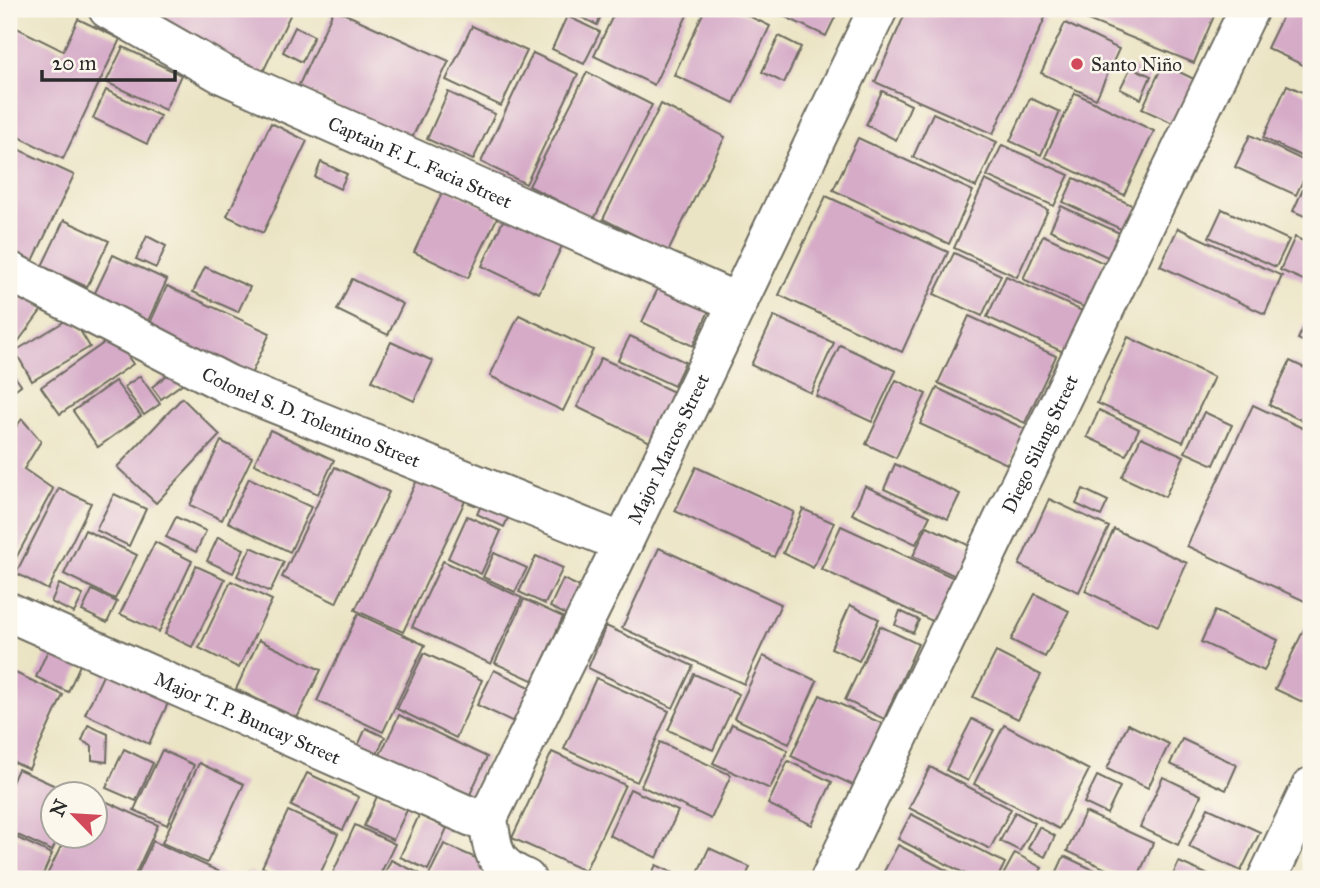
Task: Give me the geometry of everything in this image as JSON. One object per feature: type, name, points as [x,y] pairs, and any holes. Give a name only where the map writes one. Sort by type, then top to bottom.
[{"type":"street","name":"Captain F. L. Facia Street","points":[[108,9],[222,74],[738,303]]},
{"type":"street","name":"Major Marcos Street","points":[[488,818],[623,543],[878,9]]},
{"type":"street","name":"Diego Silang Street","points":[[830,879],[1249,9]]},
{"type":"street","name":"Colonel S. D. Tolentino Street","points":[[9,271],[229,385],[623,543]]},
{"type":"street","name":"Major T. P. Buncay Street","points":[[9,612],[472,817],[488,818]]},
{"type":"street","points":[[1267,879],[1311,787]]},
{"type":"street","points":[[488,818],[492,847],[505,870],[526,879]]},
{"type":"building","points":[[163,9],[293,9],[261,76],[155,25]]},
{"type":"building","points":[[334,9],[449,61],[411,140],[298,87]]},
{"type":"building","points":[[564,9],[604,9],[597,25]]},
{"type":"building","points":[[616,9],[690,9],[654,85],[594,56]]},
{"type":"building","points":[[705,9],[734,9],[770,26],[734,103],[674,75]]},
{"type":"building","points":[[782,9],[839,9],[826,36],[779,14]]},
{"type":"building","points":[[907,9],[1049,9],[993,134],[875,82]]},
{"type":"building","points":[[1070,9],[1217,9],[1194,63],[1068,12]]},
{"type":"building","points":[[1286,9],[1311,9],[1311,53],[1305,66],[1267,48]]},
{"type":"building","points":[[567,16],[600,32],[584,64],[552,49]]},
{"type":"building","points":[[78,19],[120,39],[63,159],[9,132],[9,40],[15,27],[63,51]]},
{"type":"building","points":[[1065,23],[1119,49],[1096,99],[1041,73]]},
{"type":"building","points":[[472,26],[527,51],[501,106],[446,80]]},
{"type":"building","points":[[295,27],[314,36],[302,62],[283,52]]},
{"type":"building","points":[[779,36],[801,47],[784,83],[762,72]]},
{"type":"building","points":[[123,47],[181,75],[165,110],[106,82]]},
{"type":"building","points":[[533,53],[578,74],[526,184],[481,162]]},
{"type":"building","points":[[1163,64],[1196,80],[1175,124],[1142,109]]},
{"type":"building","points":[[1131,67],[1151,76],[1141,99],[1120,89]]},
{"type":"building","points":[[587,72],[652,105],[594,219],[529,186]]},
{"type":"building","points":[[1287,85],[1311,96],[1311,161],[1263,138]]},
{"type":"building","points":[[106,90],[160,116],[147,144],[93,118]]},
{"type":"building","points":[[882,91],[911,105],[896,140],[866,125]]},
{"type":"building","points":[[448,92],[495,114],[473,160],[427,139]]},
{"type":"building","points":[[1075,93],[1154,131],[1124,195],[1045,157]]},
{"type":"building","points":[[1030,98],[1060,112],[1041,155],[1010,141]]},
{"type":"building","points":[[661,104],[725,137],[668,252],[603,219]]},
{"type":"building","points":[[933,113],[997,142],[976,187],[913,157]]},
{"type":"building","points":[[271,123],[307,141],[263,233],[227,216]]},
{"type":"building","points":[[1250,135],[1311,164],[1296,195],[1235,167]]},
{"type":"building","points":[[858,138],[973,191],[949,244],[833,190]]},
{"type":"building","points":[[9,145],[74,175],[32,263],[9,252]]},
{"type":"building","points":[[1002,145],[1069,175],[1054,206],[987,176]]},
{"type":"building","points":[[321,162],[347,174],[340,189],[315,177]]},
{"type":"building","points":[[1311,172],[1311,219],[1293,211]]},
{"type":"building","points":[[1074,178],[1138,208],[1127,232],[1063,202]]},
{"type":"building","points":[[985,180],[1048,210],[1017,277],[954,248]]},
{"type":"building","points":[[445,187],[499,214],[468,278],[414,252]]},
{"type":"building","points":[[826,196],[948,252],[902,352],[779,295]]},
{"type":"building","points":[[1061,206],[1126,236],[1114,260],[1050,230]]},
{"type":"building","points":[[1222,209],[1289,240],[1276,267],[1209,237]]},
{"type":"building","points":[[507,212],[565,240],[539,293],[482,266]]},
{"type":"building","points":[[64,220],[109,241],[87,287],[42,266]]},
{"type":"building","points":[[1178,228],[1282,276],[1265,314],[1160,266]]},
{"type":"building","points":[[1043,235],[1110,266],[1090,310],[1023,279]]},
{"type":"building","points":[[147,236],[166,246],[156,268],[136,259]]},
{"type":"building","points":[[1295,237],[1311,245],[1310,283],[1280,270]]},
{"type":"building","points":[[954,253],[1001,275],[982,316],[934,294]]},
{"type":"building","points":[[113,255],[167,280],[146,325],[92,299]]},
{"type":"building","points":[[205,267],[250,287],[238,312],[193,292]]},
{"type":"building","points":[[1006,276],[1091,315],[1072,356],[987,317]]},
{"type":"building","points":[[352,279],[403,304],[388,335],[337,310]]},
{"type":"building","points":[[662,280],[712,304],[693,346],[642,322]]},
{"type":"building","points":[[9,283],[43,308],[9,354]]},
{"type":"building","points":[[167,286],[270,333],[248,381],[145,334]]},
{"type":"building","points":[[1311,311],[1311,345],[1298,339]]},
{"type":"building","points":[[519,315],[593,350],[563,411],[490,376]]},
{"type":"building","points":[[774,316],[834,343],[811,393],[751,365]]},
{"type":"building","points":[[969,316],[1056,356],[1025,423],[938,383]]},
{"type":"building","points":[[72,317],[90,347],[32,381],[15,351]]},
{"type":"building","points":[[114,336],[133,364],[60,414],[41,387]]},
{"type":"building","points":[[630,336],[685,362],[674,386],[618,360]]},
{"type":"building","points":[[1128,337],[1214,377],[1183,442],[1097,403]]},
{"type":"building","points":[[391,342],[433,361],[414,401],[372,381]]},
{"type":"building","points":[[840,345],[896,371],[872,422],[816,396]]},
{"type":"building","points":[[601,358],[674,392],[650,442],[577,407]]},
{"type":"building","points":[[1290,361],[1311,371],[1311,425],[1269,405]]},
{"type":"building","points":[[176,368],[186,381],[161,399],[152,387]]},
{"type":"building","points":[[9,369],[21,385],[9,394]]},
{"type":"building","points":[[140,376],[160,404],[144,415],[124,387]]},
{"type":"building","points":[[896,380],[926,394],[896,458],[866,444]]},
{"type":"building","points":[[115,381],[141,416],[98,447],[73,411]]},
{"type":"building","points":[[937,388],[1025,429],[1009,465],[920,424]]},
{"type":"building","points":[[182,398],[220,435],[156,503],[117,467]]},
{"type":"building","points":[[1253,405],[1311,432],[1311,604],[1187,546]]},
{"type":"building","points":[[1099,410],[1139,429],[1126,455],[1087,437]]},
{"type":"building","points":[[1204,412],[1232,425],[1214,465],[1185,452]]},
{"type":"building","points":[[22,419],[41,441],[24,469],[53,489],[9,571],[9,436]]},
{"type":"building","points":[[270,430],[334,460],[318,494],[254,464]]},
{"type":"building","points":[[1141,437],[1184,456],[1165,497],[1122,477]]},
{"type":"building","points":[[221,441],[252,457],[222,520],[190,505]]},
{"type":"building","points":[[895,464],[960,494],[948,519],[884,489]]},
{"type":"building","points":[[335,467],[389,492],[336,603],[282,577]]},
{"type":"building","points":[[696,467],[794,512],[774,557],[675,511]]},
{"type":"building","points":[[249,478],[311,507],[290,552],[228,522]]},
{"type":"building","points":[[418,478],[465,501],[403,632],[355,610]]},
{"type":"building","points":[[865,486],[930,516],[916,544],[852,514]]},
{"type":"building","points":[[59,488],[91,503],[48,590],[16,573]]},
{"type":"building","points":[[1083,489],[1108,501],[1101,516],[1076,504]]},
{"type":"building","points":[[487,493],[513,506],[504,527],[477,514]]},
{"type":"building","points":[[114,494],[146,509],[129,546],[96,530]]},
{"type":"building","points":[[1049,499],[1109,527],[1079,592],[1019,565]]},
{"type":"building","points":[[803,509],[834,523],[813,568],[783,553]]},
{"type":"building","points":[[467,516],[501,531],[481,574],[448,558]]},
{"type":"building","points":[[176,517],[206,531],[196,552],[166,537]]},
{"type":"building","points":[[841,526],[963,582],[943,626],[821,569]]},
{"type":"building","points":[[927,526],[981,551],[966,581],[913,556]]},
{"type":"building","points":[[1114,529],[1187,563],[1158,626],[1085,591]]},
{"type":"building","points":[[85,530],[137,555],[115,599],[64,574]]},
{"type":"building","points":[[218,537],[244,549],[233,573],[207,561]]},
{"type":"building","points":[[155,542],[192,561],[159,632],[120,614]]},
{"type":"building","points":[[251,547],[284,562],[270,592],[237,576]]},
{"type":"building","points":[[659,548],[781,604],[744,684],[622,628]]},
{"type":"building","points":[[494,553],[527,568],[515,592],[483,577]]},
{"type":"building","points":[[536,556],[563,568],[545,604],[519,592]]},
{"type":"building","points":[[443,561],[522,598],[491,664],[412,627]]},
{"type":"building","points":[[196,566],[225,579],[192,647],[165,634]]},
{"type":"building","points":[[563,579],[589,591],[575,619],[550,607]]},
{"type":"building","points":[[231,581],[272,600],[239,668],[199,648]]},
{"type":"building","points":[[59,584],[83,595],[74,613],[51,602]]},
{"type":"building","points":[[92,590],[117,602],[107,623],[82,611]]},
{"type":"building","points":[[1035,594],[1069,611],[1045,657],[1011,640]]},
{"type":"building","points":[[524,599],[563,617],[534,681],[495,663]]},
{"type":"building","points":[[850,605],[879,619],[859,661],[831,648]]},
{"type":"building","points":[[900,611],[919,620],[913,633],[895,625]]},
{"type":"building","points":[[1215,611],[1278,640],[1264,671],[1201,642]]},
{"type":"building","points":[[358,614],[425,645],[383,732],[317,701]]},
{"type":"building","points":[[1308,621],[1311,622],[1311,706],[1275,689]]},
{"type":"building","points":[[606,626],[693,666],[673,708],[588,668]]},
{"type":"building","points":[[880,626],[918,644],[884,719],[845,700]]},
{"type":"building","points":[[259,640],[321,670],[297,718],[236,689]]},
{"type":"building","points":[[51,643],[83,658],[68,692],[36,677]]},
{"type":"building","points":[[996,652],[1041,675],[1018,719],[973,697]]},
{"type":"building","points":[[424,653],[482,680],[456,738],[397,709]]},
{"type":"building","points":[[763,656],[817,681],[789,744],[734,718]]},
{"type":"building","points":[[9,670],[63,695],[29,769],[9,760]]},
{"type":"building","points":[[494,670],[532,688],[516,723],[477,705]]},
{"type":"building","points":[[105,671],[169,701],[149,744],[85,714]]},
{"type":"building","points":[[694,674],[739,694],[713,750],[668,730]]},
{"type":"building","points":[[596,678],[669,711],[637,782],[564,749]]},
{"type":"building","points":[[820,695],[883,724],[855,786],[791,756]]},
{"type":"building","points":[[399,715],[487,757],[468,799],[379,757]]},
{"type":"building","points":[[972,719],[994,730],[968,781],[946,770]]},
{"type":"building","points":[[732,724],[788,750],[770,789],[713,763]]},
{"type":"building","points":[[1128,724],[1169,744],[1148,788],[1107,769]]},
{"type":"building","points":[[88,725],[108,734],[107,762],[92,760],[92,746],[82,741]]},
{"type":"building","points":[[1004,725],[1089,770],[1059,829],[974,784]]},
{"type":"building","points":[[366,728],[385,737],[374,761],[355,752]]},
{"type":"building","points":[[1182,739],[1237,765],[1226,790],[1170,764]]},
{"type":"building","points":[[660,742],[731,775],[711,819],[641,786]]},
{"type":"building","points":[[124,749],[153,763],[136,801],[108,789]]},
{"type":"building","points":[[162,750],[194,765],[167,825],[134,810]]},
{"type":"building","points":[[552,752],[625,785],[585,871],[512,838]]},
{"type":"building","points":[[788,761],[832,782],[812,825],[768,804]]},
{"type":"building","points":[[199,763],[244,784],[207,863],[162,843]]},
{"type":"building","points":[[930,767],[1011,809],[990,849],[909,808]]},
{"type":"building","points":[[18,769],[42,780],[38,780],[38,844],[9,831],[9,789]]},
{"type":"building","points":[[307,773],[359,797],[343,830],[291,806]]},
{"type":"building","points":[[1097,776],[1120,787],[1107,814],[1084,803]]},
{"type":"building","points":[[1163,777],[1201,795],[1178,845],[1140,827]]},
{"type":"building","points":[[630,789],[678,811],[657,858],[609,835]]},
{"type":"building","points":[[378,794],[408,808],[393,840],[364,826]]},
{"type":"building","points":[[108,802],[158,825],[133,879],[45,879],[59,850],[108,850]]},
{"type":"building","points":[[1208,808],[1260,832],[1241,871],[1189,847]]},
{"type":"building","points":[[288,811],[338,834],[318,879],[287,879],[262,867]]},
{"type":"building","points":[[1015,812],[1035,823],[1020,851],[1000,841]]},
{"type":"building","points":[[1085,812],[1153,843],[1137,879],[1128,879],[1067,851]]},
{"type":"building","points":[[911,814],[1005,863],[997,879],[975,879],[898,839]]},
{"type":"building","points":[[419,815],[447,828],[428,870],[400,857]]},
{"type":"building","points":[[355,825],[395,844],[378,879],[330,879]]},
{"type":"building","points":[[1039,827],[1055,836],[1045,857],[1028,848]]},
{"type":"building","points":[[9,834],[38,847],[38,850],[52,854],[41,879],[9,879]]},
{"type":"building","points":[[153,841],[235,879],[135,879]]},
{"type":"building","points":[[444,844],[487,863],[480,879],[427,879]]},
{"type":"building","points":[[898,845],[963,879],[881,877]]},
{"type":"building","points":[[709,848],[750,867],[745,879],[695,879]]},
{"type":"building","points":[[1015,853],[1042,868],[1036,879],[1001,879]]},
{"type":"building","points":[[1064,856],[1113,879],[1062,879],[1055,876]]},
{"type":"building","points":[[391,860],[425,876],[423,879],[382,879]]},
{"type":"building","points":[[1179,862],[1211,876],[1209,879],[1171,879]]},
{"type":"building","points":[[656,865],[687,879],[649,879]]},
{"type":"building","points":[[249,871],[267,879],[246,879]]},
{"type":"place","name":"Santo Niño","points":[[1077,64]]}]
